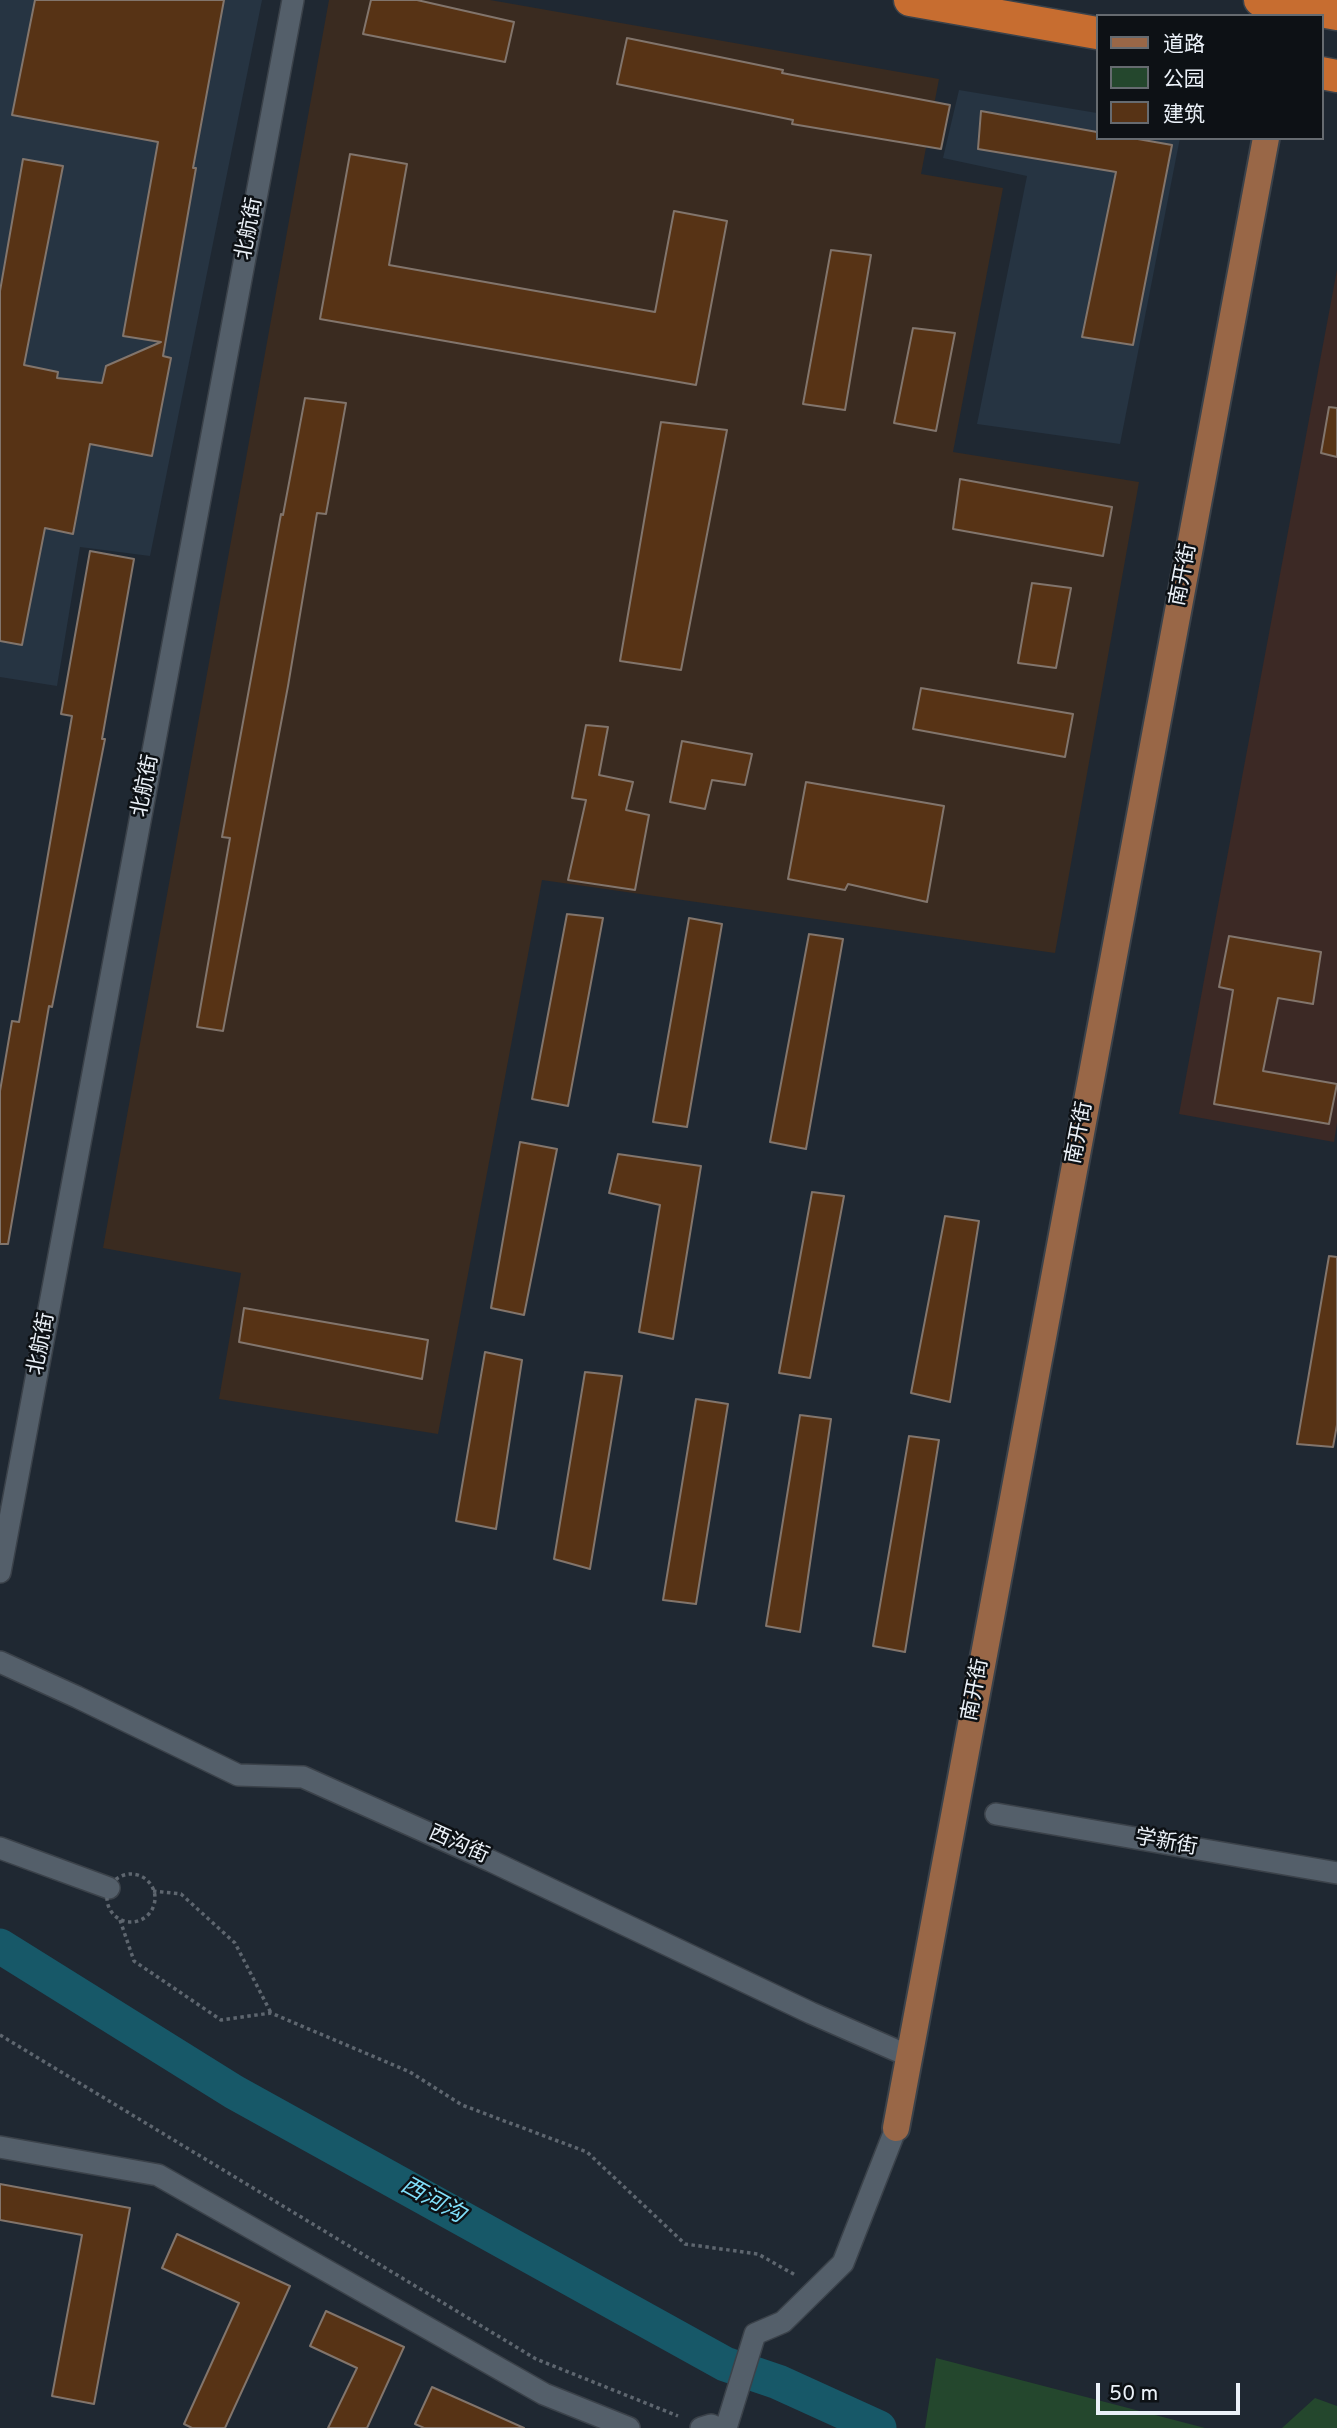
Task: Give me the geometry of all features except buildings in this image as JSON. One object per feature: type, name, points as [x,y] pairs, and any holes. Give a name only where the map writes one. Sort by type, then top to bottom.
[{"type":"highway","points":[[910,0],[1096,33]]},
{"type":"highway","points":[[1259,0],[1326,11]]},
{"type":"main road","name":"南开街","points":[[896,2128],[1266,140]]},
{"type":"street","name":"北航街","points":[[0,1572],[293,0]]},
{"type":"street","name":"西沟街","points":[[0,1662],[238,1775],[303,1777],[491,1861],[811,2013],[909,2056]]},
{"type":"street","name":"学新街","points":[[996,1814],[1337,1873]]},
{"type":"street","points":[[0,1848],[109,1888]]},
{"type":"street","points":[[726,2428],[755,2334],[783,2322],[843,2263],[896,2128]]},
{"type":"street","points":[[0,2147],[158,2175],[544,2394],[629,2428]]},
{"type":"street","points":[[701,2428],[711,2425],[718,2428]]},
{"type":"path","points":[[120,1920],[136,1922],[143,1919],[153,1907],[153,1891],[144,1878],[128,1874],[114,1881],[107,1895],[109,1910],[120,1920],[134,1961],[221,2020],[271,2013],[410,2072],[462,2105],[587,2152],[685,2244],[758,2254],[797,2276]]},
{"type":"path","points":[[153,1891],[181,1894],[235,1944],[271,2013]]},
{"type":"path","points":[[0,2035],[536,2359],[678,2416]]},
{"type":"shaded area","points":[[0,0],[262,0],[150,556],[80,547],[57,686],[0,677]]},
{"type":"shaded area","points":[[329,0],[490,0],[939,79],[921,174],[1003,188],[953,452],[1139,482],[1055,953],[542,880],[438,1434],[219,1399],[241,1273],[103,1248]]},
{"type":"shaded area","points":[[959,90],[1096,113],[1096,140],[1180,140],[1120,444],[977,424],[1027,176],[943,158]]},
{"type":"shaded area","points":[[1337,270],[1337,1123],[1334,1142],[1179,1114]]},
{"type":"green space","points":[[936,2358],[1205,2428],[925,2428]]},
{"type":"green space","points":[[1315,2398],[1337,2406],[1337,2428],[1282,2428]]},
{"type":"waterway","name":"西河沟","points":[[0,1946],[234,2092],[725,2364],[778,2382],[879,2428]]}]
